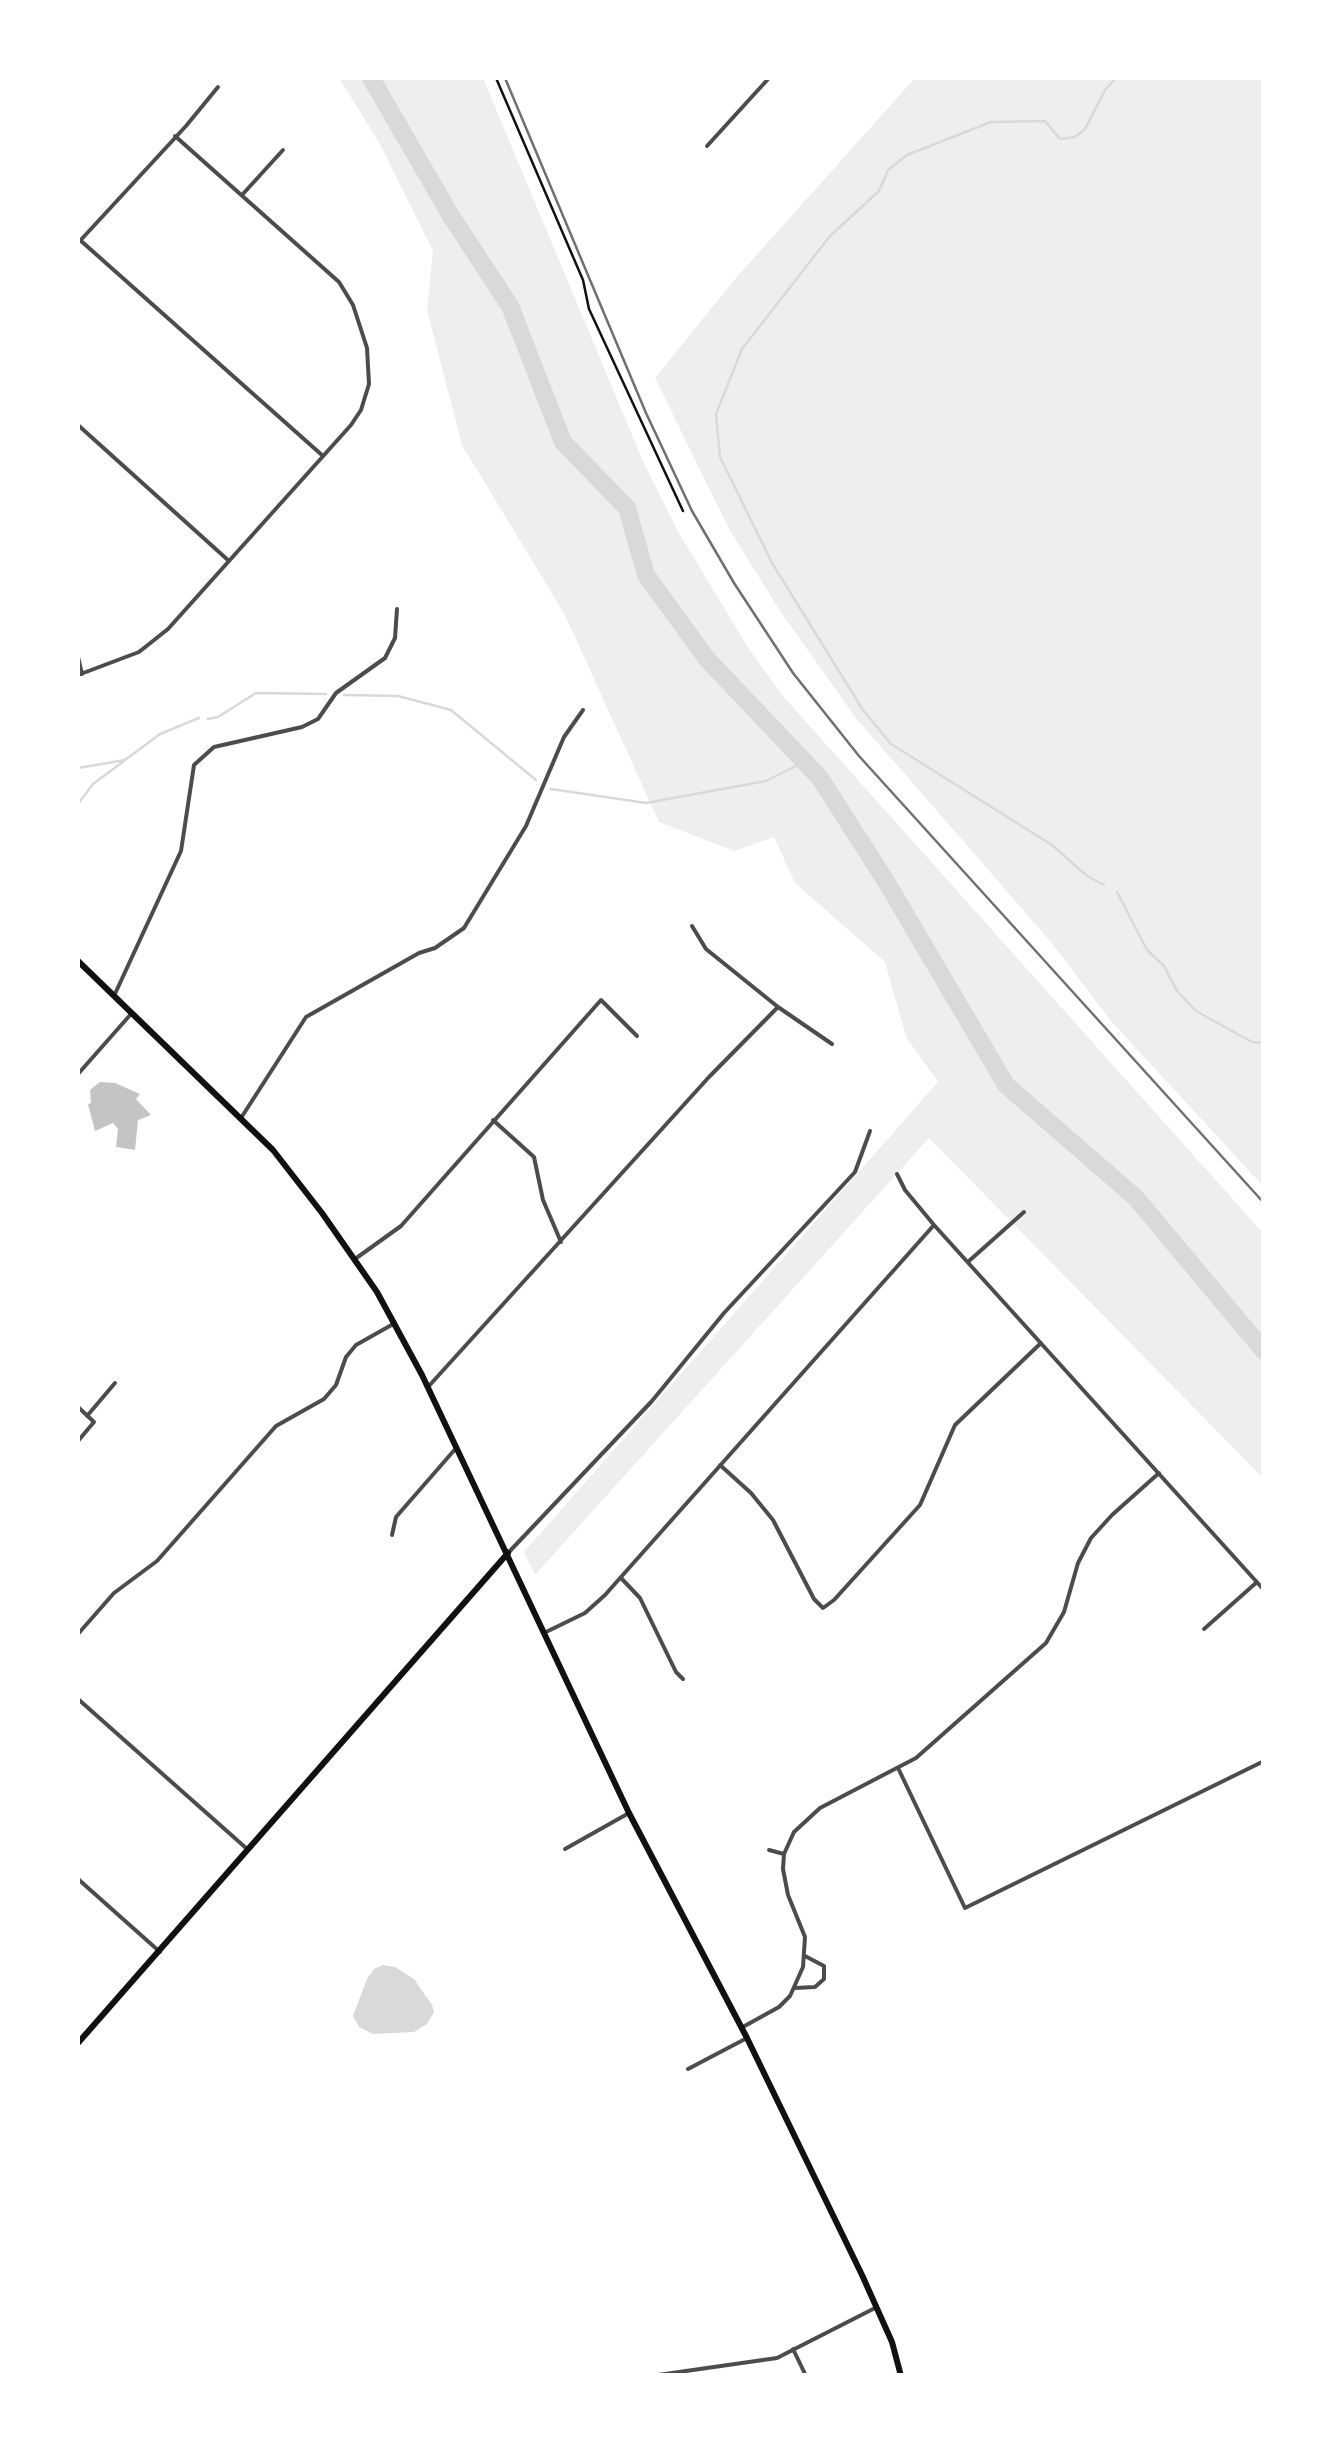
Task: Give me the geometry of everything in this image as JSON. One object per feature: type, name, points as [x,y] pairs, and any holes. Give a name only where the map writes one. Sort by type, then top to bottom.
[{"type":"main road","points":[[78,961],[273,1150],[355,1259],[395,1324],[508,1553],[629,1813],[741,2028],[877,2306],[902,2376]]},
{"type":"main road","points":[[78,2043],[508,1553]]},
{"type":"street","points":[[707,146],[769,78]]},
{"type":"street","points":[[218,86],[79,241],[323,456]]},
{"type":"street","points":[[78,657],[80,674],[128,658],[150,645],[323,456],[361,410],[369,384],[367,348],[353,305],[329,272],[175,136]]},
{"type":"street","points":[[242,194],[283,150]]},
{"type":"street","points":[[78,426],[228,561]]},
{"type":"street","points":[[114,996],[181,851],[194,765],[214,748],[302,727],[318,718],[336,692],[385,658],[395,638],[397,609]]},
{"type":"street","points":[[241,1118],[306,1017],[419,953],[436,948],[464,928],[526,826],[564,738],[583,710]]},
{"type":"street","points":[[692,926],[706,949],[832,1044]]},
{"type":"street","points":[[355,1259],[400,1226],[601,1000],[637,1036]]},
{"type":"street","points":[[428,1387],[709,1077],[778,1007]]},
{"type":"street","points":[[78,1074],[132,1013]]},
{"type":"street","points":[[493,1120],[534,1157],[542,1200],[561,1242]]},
{"type":"street","points":[[508,1553],[652,1401],[724,1313],[855,1172],[870,1131]]},
{"type":"street","points":[[897,1174],[934,1225],[1264,1590]]},
{"type":"street","points":[[969,1261],[1024,1212]]},
{"type":"street","points":[[545,1632],[585,1612],[620,1578],[934,1225]]},
{"type":"street","points":[[78,1634],[114,1593],[158,1562],[276,1426],[324,1400],[356,1345],[395,1324]]},
{"type":"street","points":[[720,1465],[763,1506],[822,1608],[834,1600],[920,1505],[948,1437],[967,1410],[1041,1343]]},
{"type":"street","points":[[87,1416],[115,1383]]},
{"type":"street","points":[[78,1408],[94,1422],[78,1441]]},
{"type":"street","points":[[392,1535],[401,1510],[457,1448]]},
{"type":"street","points":[[741,2028],[779,2008],[794,1988],[805,1956],[805,1937],[784,1880],[784,1854],[794,1832],[813,1812],[916,1758],[1046,1643],[1064,1612],[1078,1563],[1091,1538],[1159,1473]]},
{"type":"street","points":[[620,1578],[640,1598],[676,1672],[684,1679]]},
{"type":"street","points":[[1204,1628],[1257,1582]]},
{"type":"street","points":[[78,1699],[249,1851]]},
{"type":"street","points":[[899,1768],[965,1908],[1264,1761]]},
{"type":"street","points":[[565,1849],[629,1813]]},
{"type":"street","points":[[769,1850],[784,1854]]},
{"type":"street","points":[[78,1880],[160,1952]]},
{"type":"street","points":[[794,1988],[814,1987],[824,1979],[824,1966],[805,1956]]},
{"type":"street","points":[[688,2069],[746,2038]]},
{"type":"street","points":[[651,2376],[767,2360],[877,2306]]},
{"type":"street","points":[[793,2349],[806,2376]]},
{"type":"path","points":[[496,78],[583,280],[589,309],[684,512]]},
{"type":"shaded area","points":[[339,78],[483,78],[642,459],[680,535],[749,649],[782,695],[1263,1233],[1263,1478],[929,1138],[535,1575],[524,1552],[938,1082],[906,1037],[885,962],[795,883],[774,837],[734,851],[659,822],[565,615],[462,445],[427,310],[433,251],[380,144]]},
{"type":"shaded area","points":[[915,78],[1263,78],[1263,1186],[1111,1021],[1051,942],[856,718],[780,611],[729,529],[655,378],[735,279]]},
{"type":"shaded area","points":[[383,1965],[395,1967],[414,1979],[432,2005],[434,2012],[427,2024],[414,2032],[373,2034],[359,2027],[353,2016],[367,1979]]},
{"type":"building","points":[[100,1082],[115,1083],[140,1094],[136,1099],[151,1115],[138,1120],[135,1150],[116,1147],[118,1129],[113,1123],[95,1131],[88,1104],[90,1090]]},
{"type":"waterway","points":[[371,78],[451,216],[510,306],[563,442],[627,508],[646,575],[707,659],[820,778],[1006,1085],[1136,1198],[1264,1351]]},
{"type":"waterway","points":[[1104,885],[1087,876],[1052,845],[891,744],[863,710],[772,563],[720,457],[716,414],[742,349],[830,236],[879,191],[888,170],[907,155],[991,122],[1045,121],[1060,139],[1075,137],[1085,129],[1105,90],[1116,78]]},
{"type":"waterway","points":[[208,719],[218,717],[256,693],[326,694]]},
{"type":"waterway","points":[[344,695],[398,696],[451,710],[536,780]]},
{"type":"waterway","points":[[78,768],[125,760],[160,734],[199,718]]},
{"type":"waterway","points":[[78,804],[93,784],[124,761]]},
{"type":"waterway","points":[[551,789],[646,803],[766,781],[804,762]]},
{"type":"waterway","points":[[1117,892],[1147,950],[1164,966],[1177,991],[1196,1011],[1252,1042],[1264,1043]]},
{"type":"railway","points":[[505,78],[646,413],[692,511],[793,673],[859,756],[1264,1203]]}]
